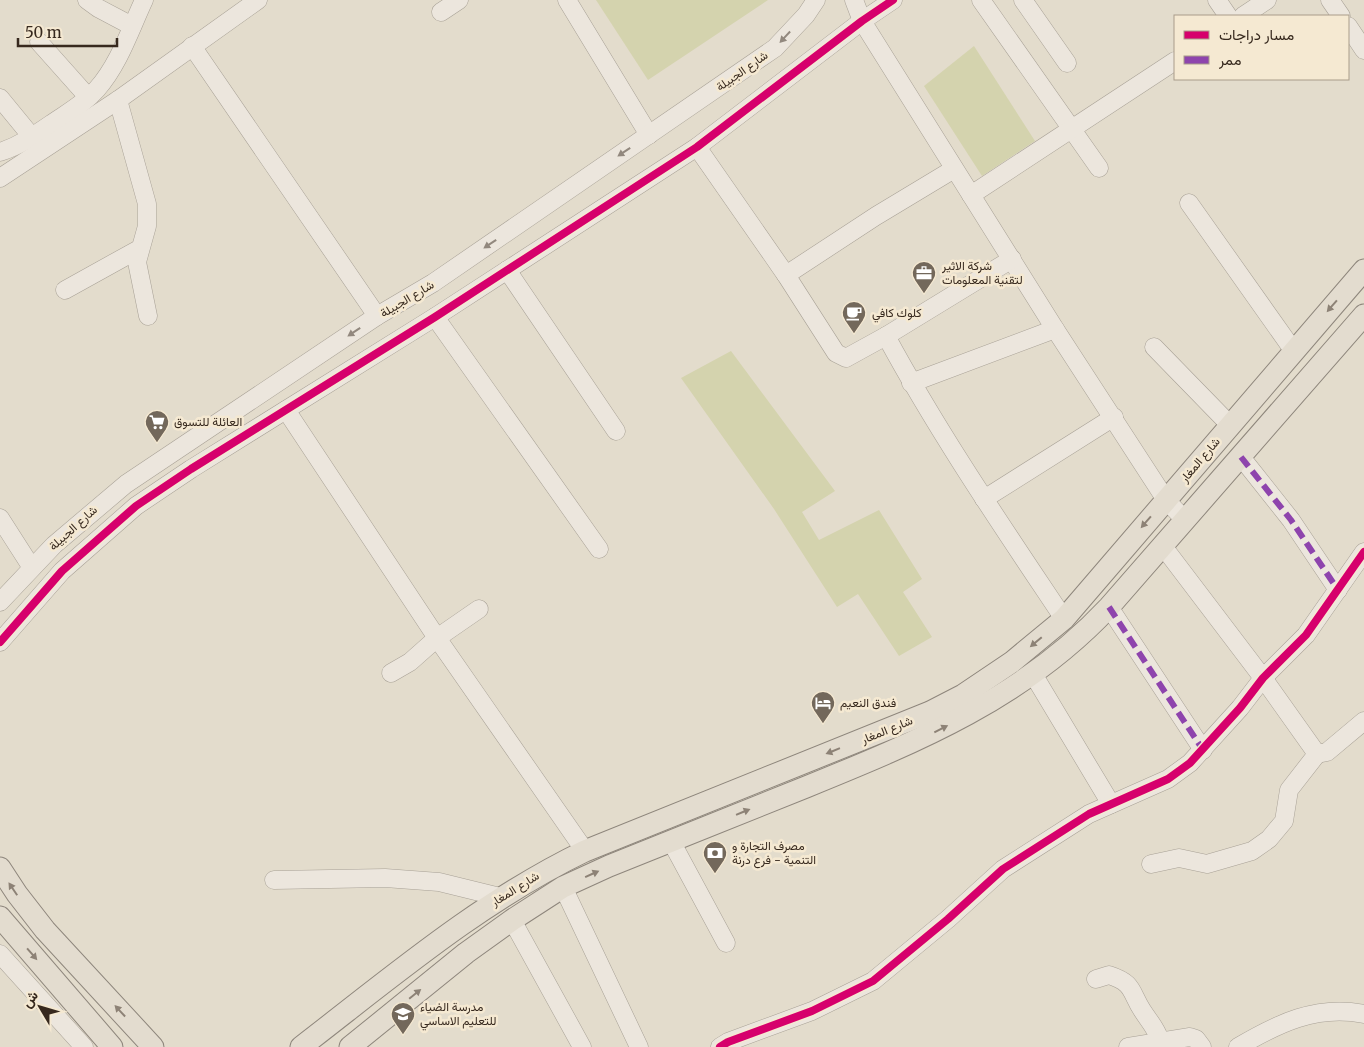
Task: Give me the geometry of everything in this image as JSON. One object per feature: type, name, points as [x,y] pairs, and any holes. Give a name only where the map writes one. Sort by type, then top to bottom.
[{"type":"main road","name":"شارع المغار","points":[[301,1047],[450,933],[500,897],[542,871],[584,851],[902,725],[963,695],[1012,662],[1064,619],[1293,350],[1364,270]]},
{"type":"main road","name":"شارع المغار","points":[[350,1047],[466,953],[512,920],[564,887],[671,841],[911,744],[988,703],[1033,674],[1085,634],[1110,608],[1162,545],[1364,315]]},
{"type":"main road","points":[[902,725],[911,744]]},
{"type":"main road","points":[[0,868],[17,894],[45,930],[153,1047]]},
{"type":"main road","points":[[0,917],[106,1045]]},
{"type":"main road","points":[[450,933],[466,953]]},
{"type":"street","points":[[88,0],[98,8],[132,26]]},
{"type":"street","points":[[0,152],[32,137],[88,97],[108,75],[144,0]]},
{"type":"street","points":[[0,178],[118,100],[258,0]]},
{"type":"street","points":[[441,12],[459,0]]},
{"type":"street","points":[[567,0],[649,134]]},
{"type":"street","name":"شارع الجبيلة","points":[[0,602],[77,524],[126,484],[377,316],[433,283],[775,48],[806,15],[816,0]]},
{"type":"street","points":[[854,0],[862,21],[1055,329],[1114,417],[1166,500],[1185,520]]},
{"type":"street","points":[[0,642],[44,589],[110,527],[163,487],[435,317],[697,147],[862,21],[893,0]]},
{"type":"street","points":[[981,0],[1099,168]]},
{"type":"street","points":[[1023,0],[1067,62]]},
{"type":"street","points":[[1217,0],[1227,15]]},
{"type":"street","points":[[1244,15],[1267,0]]},
{"type":"street","points":[[1330,0],[1340,15]]},
{"type":"street","points":[[1349,28],[1364,50]]},
{"type":"street","points":[[39,42],[88,97]]},
{"type":"street","points":[[192,46],[377,316]]},
{"type":"street","points":[[971,195],[1174,62]]},
{"type":"street","points":[[0,98],[32,137]]},
{"type":"street","points":[[118,100],[147,204],[147,226],[139,249],[137,269],[148,316]]},
{"type":"street","points":[[697,147],[786,275],[836,353],[846,358],[886,336],[1012,258]]},
{"type":"street","points":[[786,275],[876,216],[954,169]]},
{"type":"street","points":[[1189,203],[1293,350]]},
{"type":"street","points":[[65,290],[139,249]]},
{"type":"street","points":[[507,270],[616,431]]},
{"type":"street","points":[[435,317],[599,549]]},
{"type":"street","points":[[911,383],[1055,329]]},
{"type":"street","points":[[886,336],[911,383],[1064,619]]},
{"type":"street","points":[[1154,347],[1230,425]]},
{"type":"street","points":[[286,410],[437,638],[584,851]]},
{"type":"street","points":[[984,498],[1114,417]]},
{"type":"street","points":[[1241,457],[1291,520],[1338,590]]},
{"type":"street","points":[[0,518],[32,568]]},
{"type":"street","points":[[1162,545],[1263,678],[1317,754]]},
{"type":"street","points":[[720,1047],[728,1042],[812,1011],[873,981],[948,919],[1003,869],[1089,814],[1168,779],[1203,750],[1240,708],[1263,678],[1306,635],[1364,552]]},
{"type":"street","points":[[1110,608],[1203,750]]},
{"type":"street","points":[[390,673],[410,662],[437,638],[479,609]]},
{"type":"street","points":[[1033,674],[1111,804]]},
{"type":"street","points":[[1151,864],[1179,858],[1207,864],[1252,851],[1269,839],[1284,820],[1289,790],[1317,754],[1327,752],[1364,721]]},
{"type":"street","points":[[671,841],[726,943]]},
{"type":"street","points":[[274,880],[385,878],[439,882],[500,897]]},
{"type":"street","points":[[564,887],[639,1047]]},
{"type":"street","points":[[512,920],[582,1047]]},
{"type":"street","points":[[0,954],[84,1047]]},
{"type":"street","points":[[1096,979],[1109,975],[1128,984],[1134,990],[1142,1010],[1156,1027],[1156,1044]]},
{"type":"street","points":[[1238,1047],[1276,1025],[1310,1014],[1351,1011],[1364,1014]]},
{"type":"street","points":[[1128,1047],[1190,1037],[1196,1039],[1202,1047]]},
{"type":"green space","points":[[596,0],[768,0],[648,80]]},
{"type":"green space","points":[[974,46],[1035,141],[982,176],[924,86]]},
{"type":"green space","points":[[731,351],[835,491],[802,512],[819,540],[879,510],[922,579],[903,592],[932,637],[899,656],[858,594],[837,607],[774,509],[681,378]]},
{"type":"marked path","points":[[1241,457],[1291,520],[1338,590]]},
{"type":"marked path","points":[[1109,607],[1203,750]]},
{"type":"cycle path","points":[[0,642],[62,571],[136,506],[191,469],[435,317],[697,147],[862,21],[893,0]]},
{"type":"cycle path","points":[[720,1047],[728,1042],[812,1011],[873,981],[948,919],[1003,869],[1089,814],[1168,779],[1190,763],[1240,708],[1263,678],[1306,635],[1364,552]]},
{"type":"place","name":"شركة الاثير لتقنية المعلومات","points":[[924,294]]},
{"type":"place","name":"كلوك كافي","points":[[854,334]]},
{"type":"place","name":"العائلة للتسوق","points":[[157,443]]},
{"type":"place","name":"فندق النعيم","points":[[823,724]]},
{"type":"place","name":"مصرف التجارة و التنمية - فرع درنة","points":[[715,874]]},
{"type":"place","name":"مدرسة الضياء للتعليم الاساسي","points":[[403,1035]]}]
